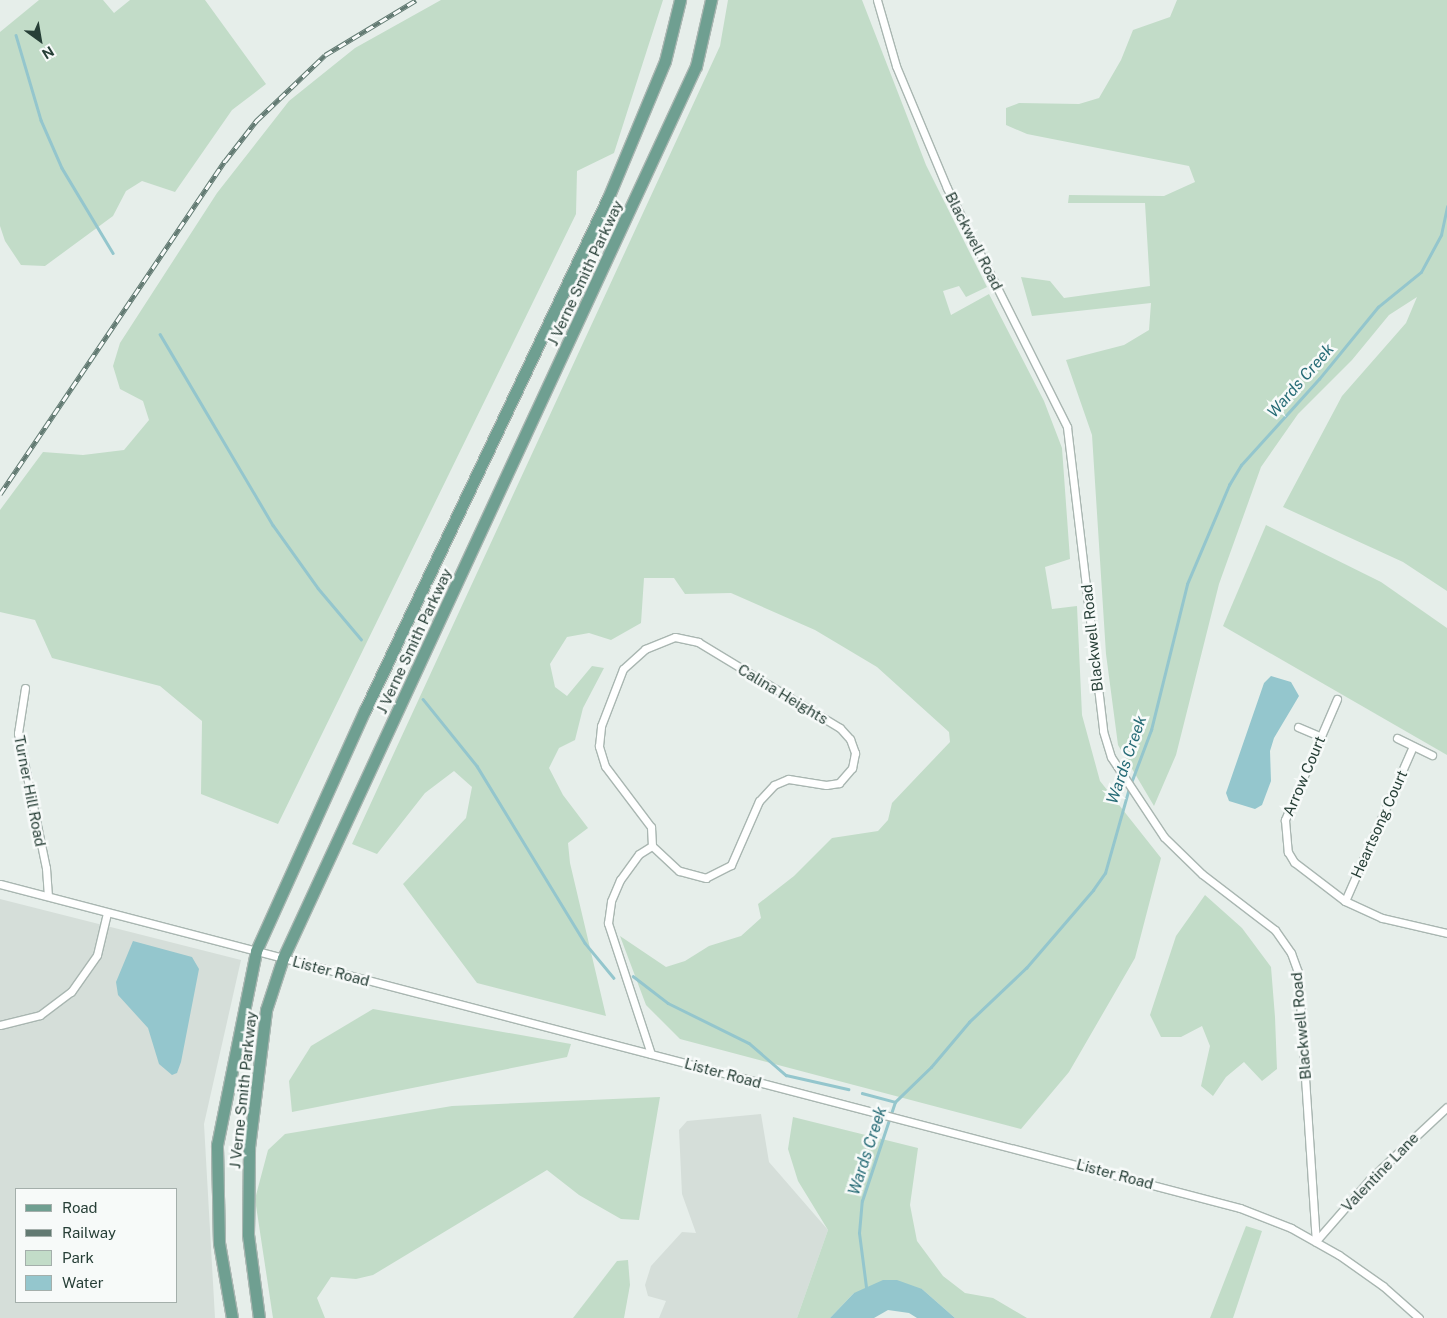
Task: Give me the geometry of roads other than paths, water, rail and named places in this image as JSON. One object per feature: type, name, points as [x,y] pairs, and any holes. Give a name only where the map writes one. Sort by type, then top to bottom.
[{"type":"main road","name":"J Verne Smith Parkway","points":[[232,1318],[219,1243],[217,1145],[256,951],[365,710],[608,198],[664,61],[680,0]]},
{"type":"main road","name":"J Verne Smith Parkway","points":[[259,1318],[248,1234],[249,1146],[266,1010],[283,958],[696,66],[711,0]]},
{"type":"street","name":"Blackwell Road","points":[[877,0],[896,66],[947,188],[1067,427],[1103,731],[1111,757],[1137,799],[1176,850],[1202,874],[1266,921],[1291,953],[1300,981],[1316,1241]]},
{"type":"street","name":"Calina Heights","points":[[675,637],[691,638],[840,728],[850,739],[854,761],[849,774],[839,783],[826,785],[788,779],[766,792],[736,857],[724,871],[706,878],[687,875],[652,846],[653,830],[605,766],[599,746],[601,726],[619,678],[629,661],[645,649],[675,637]]},
{"type":"street","name":"Turner Hill Road","points":[[25,688],[18,733],[46,868],[48,894]]},
{"type":"street","name":"Arrow Court","points":[[1337,699],[1285,820],[1284,837],[1294,862],[1344,901],[1382,918],[1447,933]]},
{"type":"street","points":[[1298,728],[1321,737]]},
{"type":"street","points":[[1397,738],[1432,755]]},
{"type":"street","name":"Heartsong Court","points":[[1344,901],[1413,746]]},
{"type":"street","points":[[650,1054],[608,923],[611,901],[620,880],[639,854],[652,846]]},
{"type":"street","name":"Lister Road","points":[[0,884],[48,894],[107,913],[896,1116],[1240,1208],[1316,1241],[1362,1270],[1419,1318]]},
{"type":"street","points":[[0,1025],[40,1015],[71,992],[97,955],[107,913]]},
{"type":"street","name":"Valentine Lane","points":[[1316,1241],[1370,1179],[1447,1107]]},
{"type":"water","points":[[1271,676],[1291,682],[1299,696],[1274,738],[1270,751],[1271,781],[1262,805],[1255,809],[1229,801],[1226,793],[1264,683]]},
{"type":"water","points":[[133,941],[192,957],[199,969],[181,1062],[177,1073],[172,1075],[159,1064],[148,1028],[118,995],[116,982]]},
{"type":"water","points":[[883,1280],[897,1280],[922,1289],[955,1318],[917,1318],[909,1313],[888,1310],[874,1318],[830,1318],[854,1293]]},
{"type":"waterway","points":[[16,35],[41,120],[62,168],[113,253]]},
{"type":"waterway","name":"Wards Creek","points":[[1131,783],[1151,730],[1187,584],[1229,485],[1241,465],[1319,379],[1378,307],[1421,272],[1441,235],[1447,207]]},
{"type":"waterway","points":[[160,334],[273,525],[318,588],[361,639]]},
{"type":"waterway","points":[[423,699],[477,766],[585,943],[614,978]]},
{"type":"waterway","name":"Wards Creek","points":[[866,1287],[859,1233],[862,1201],[895,1102],[931,1067],[969,1022],[1026,968],[1093,890],[1105,873],[1129,788]]},
{"type":"waterway","points":[[633,976],[668,1003],[749,1043],[786,1075],[848,1089]]},
{"type":"waterway","points":[[862,1093],[895,1102]]},
{"type":"railway","points":[[0,494],[225,161],[256,121],[325,55],[416,0]]}]
